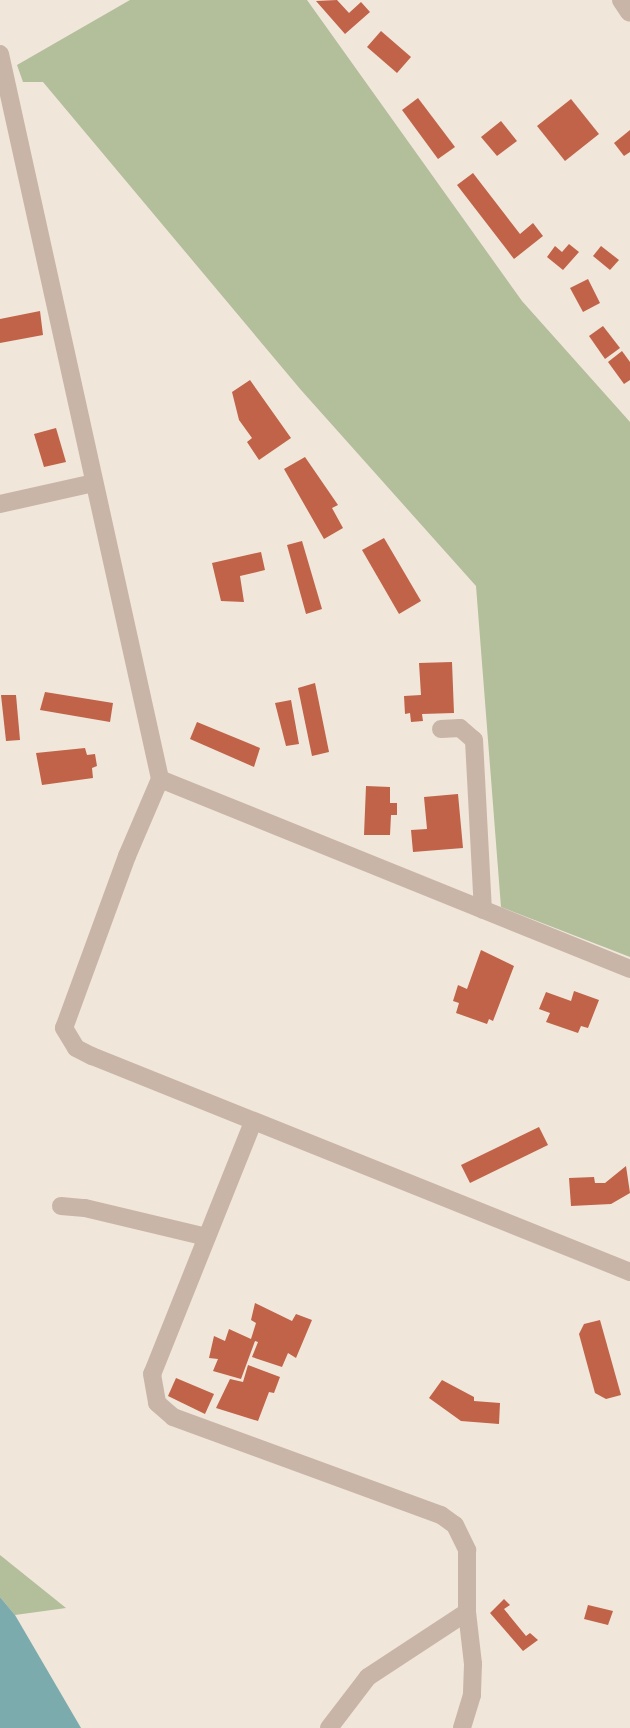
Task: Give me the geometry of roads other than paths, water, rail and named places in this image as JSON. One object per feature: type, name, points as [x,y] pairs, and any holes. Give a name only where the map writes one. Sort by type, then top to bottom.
[{"type":"street","points":[[622,0],[630,12]]},
{"type":"street","points":[[0,54],[160,779],[121,870],[64,1028],[76,1048],[630,1272]]},
{"type":"street","points":[[0,504],[94,483]]},
{"type":"street","points":[[441,729],[460,728],[474,740],[483,910]]},
{"type":"street","points":[[160,779],[630,969]]},
{"type":"street","points":[[253,1122],[152,1374],[157,1403],[173,1417],[441,1515],[462,1535],[467,1550],[472,1695],[462,1728]]},
{"type":"street","points":[[61,1206],[85,1208],[207,1237]]},
{"type":"street","points":[[329,1728],[333,1718],[368,1677],[467,1612]]},
{"type":"water","points":[[0,1597],[15,1615],[81,1728],[0,1728]]}]
